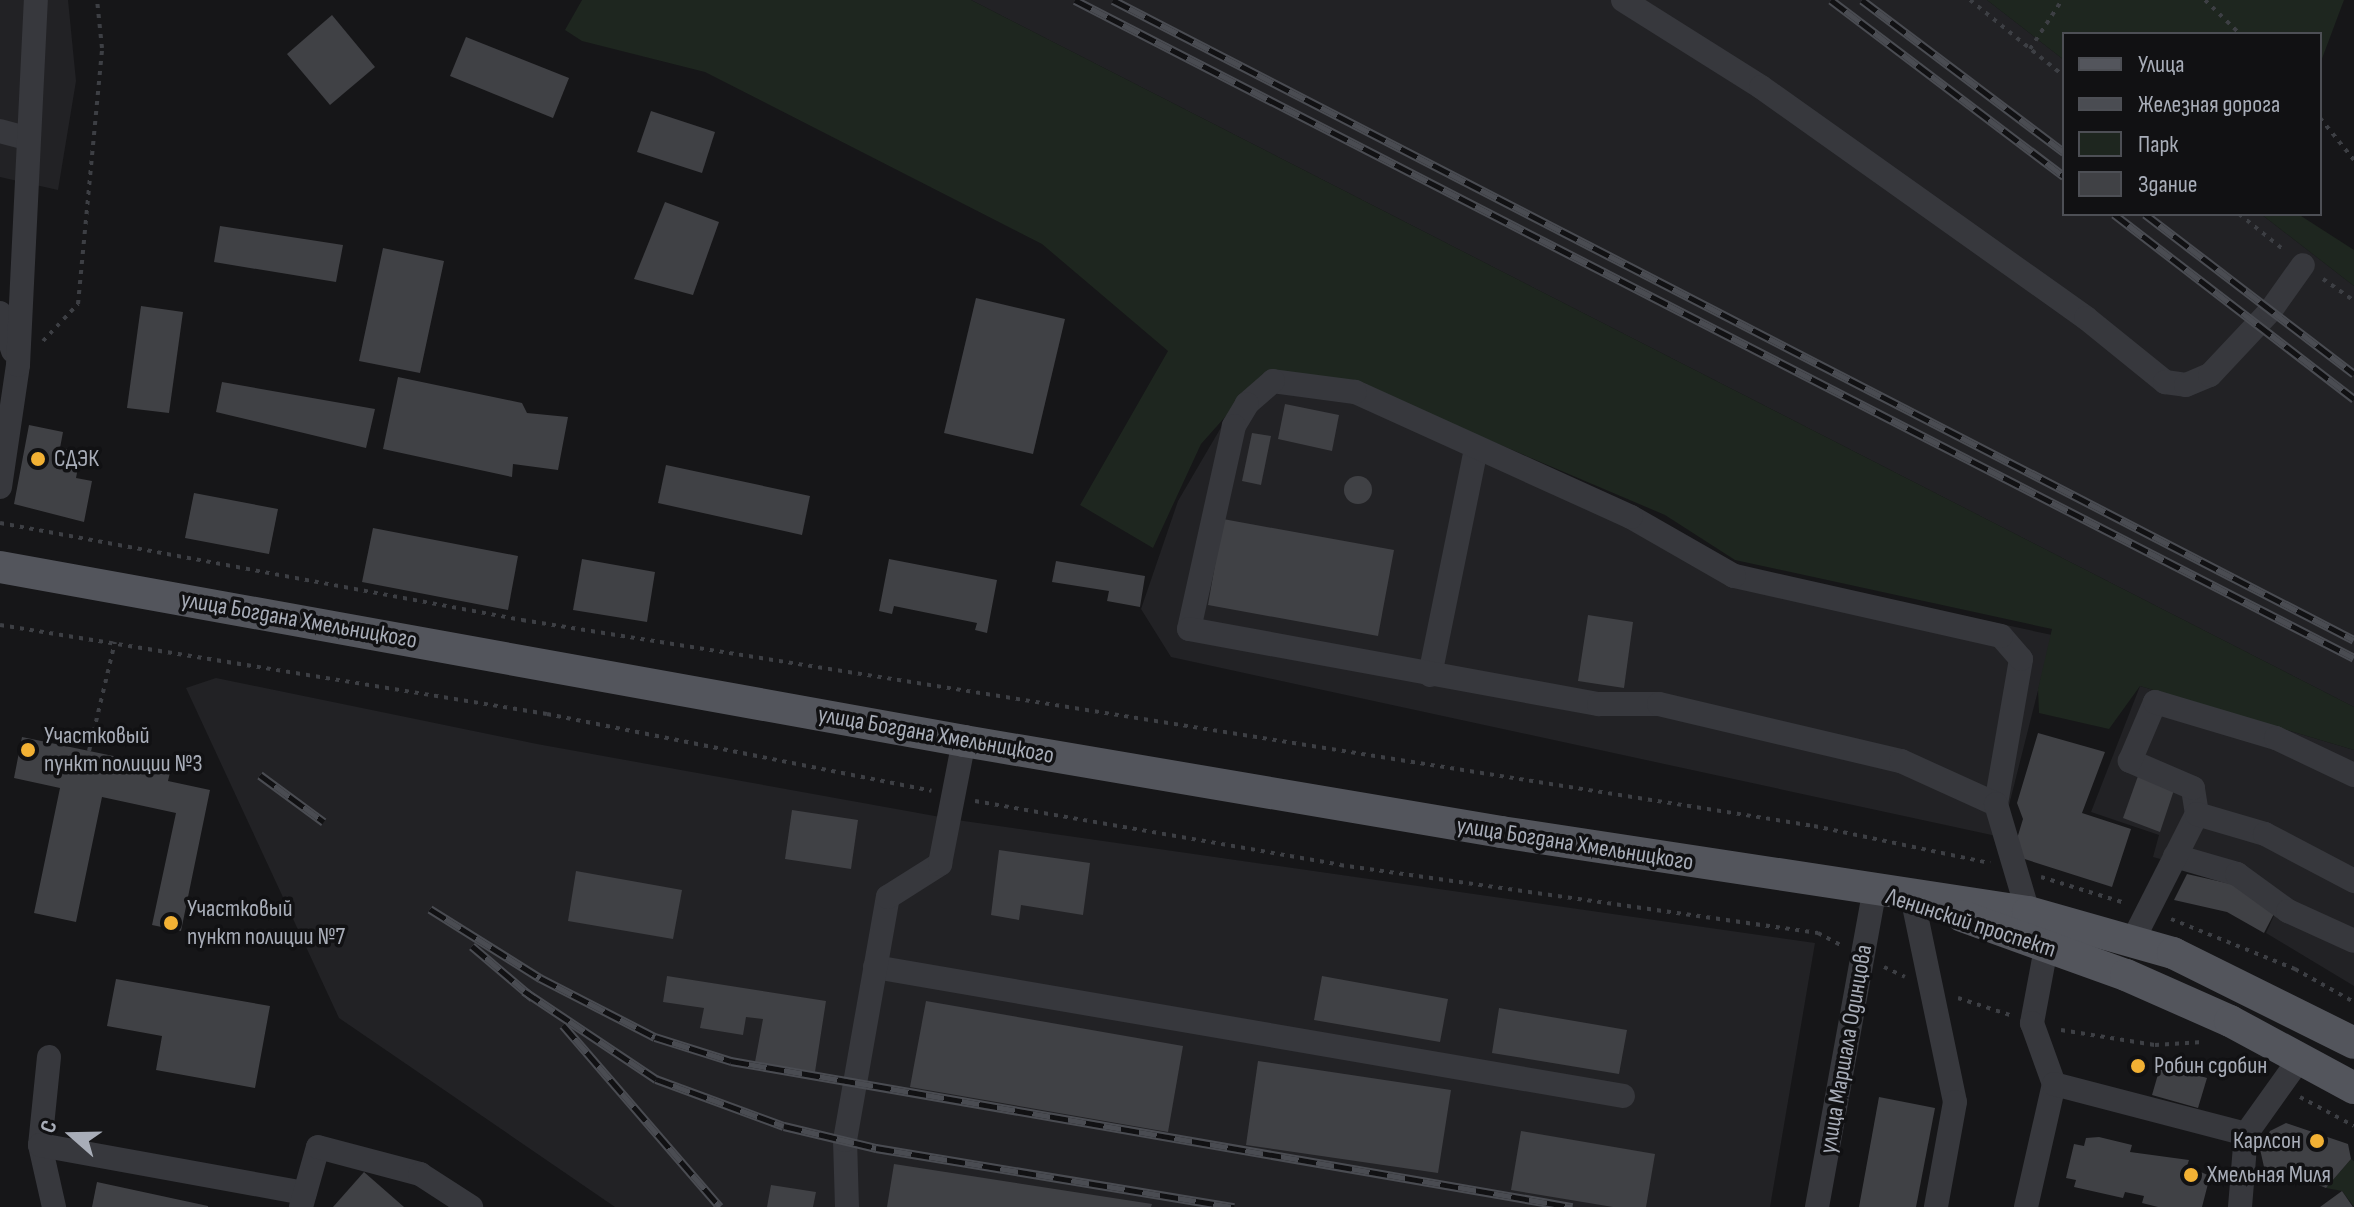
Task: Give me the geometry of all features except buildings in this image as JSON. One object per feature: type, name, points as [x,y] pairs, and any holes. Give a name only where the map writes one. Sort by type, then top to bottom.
[{"type":"main road","name":"улица Богдана Хмельницкого","points":[[0,567],[964,741],[1874,892]]},
{"type":"main road","name":"Ленинский проспект","points":[[1874,892],[2133,940],[2270,997],[2354,1043]]},
{"type":"main road","name":"Ленинский проспект","points":[[1874,892],[2042,925],[2126,975],[2301,1057],[2354,1088]]},
{"type":"street","points":[[0,487],[36,0]]},
{"type":"street","points":[[1623,0],[1761,87],[2086,318],[2165,382],[2186,385],[2210,375],[2271,310],[2303,265]]},
{"type":"street","points":[[0,131],[27,138]]},
{"type":"street","points":[[0,313],[9,360]]},
{"type":"street","points":[[1996,804],[1901,761],[1659,704],[1599,704],[1189,629],[1234,426],[1247,404],[1273,381],[1355,392],[1631,517],[1734,576],[2001,636],[2016,648],[2021,659],[1996,804],[2018,870],[2042,925],[2032,1023],[2054,1084],[2026,1207]]},
{"type":"street","points":[[1430,675],[1476,448]]},
{"type":"street","points":[[2133,940],[2197,814],[2193,788],[2130,761],[2155,702],[2276,738],[2354,775]]},
{"type":"street","points":[[847,1207],[845,1140],[888,897],[940,864],[964,741]]},
{"type":"street","points":[[2197,814],[2265,834],[2354,881]]},
{"type":"street","points":[[2175,856],[2237,874],[2288,911],[2354,941]]},
{"type":"street","name":"улица Маршала Одинцова","points":[[1817,1207],[1874,892]]},
{"type":"street","points":[[1913,901],[1955,1102],[1936,1207]]},
{"type":"street","points":[[875,967],[1623,1096]]},
{"type":"street","points":[[49,1057],[40,1145],[54,1207]]},
{"type":"street","points":[[2240,1207],[2246,1134],[2301,1057]]},
{"type":"street","points":[[2054,1084],[2246,1134]]},
{"type":"street","points":[[40,1145],[303,1200],[318,1147],[420,1174],[471,1207]]},
{"type":"path","points":[[9,360],[78,304],[102,48],[97,0]]},
{"type":"path","points":[[1970,0],[2062,74]]},
{"type":"path","points":[[2030,49],[2062,0]]},
{"type":"path","points":[[2205,0],[2238,32]]},
{"type":"path","points":[[2322,120],[2354,160]]},
{"type":"path","points":[[0,523],[522,620],[1814,826],[2018,870],[2148,910],[2295,969],[2354,1002]]},
{"type":"path","points":[[0,625],[547,714],[952,795],[1340,865],[1818,933],[1929,988],[2032,1023],[2155,1045],[2201,1041],[2213,1046]]},
{"type":"path","points":[[89,751],[115,642]]},
{"type":"path","points":[[2279,1085],[2354,1126]]},
{"type":"shaded area","points":[[0,0],[68,0],[76,81],[58,190],[0,177]]},
{"type":"shaded area","points":[[971,0],[1987,0],[2062,58],[2062,216],[2264,216],[2354,286],[2354,707]]},
{"type":"shaded area","points":[[1268,375],[1355,385],[1741,568],[2052,635],[2001,837],[1171,657],[1141,609],[1178,501],[1223,424]]},
{"type":"shaded area","points":[[216,678],[537,744],[957,820],[1815,943],[1770,1207],[615,1207],[339,1018],[186,688]]},
{"type":"shaded area","points":[[2140,686],[2354,750],[2354,986],[2266,933],[2277,909],[2236,880],[2153,857],[2159,835],[2091,812]]},
{"type":"green space","points":[[582,0],[971,0],[2354,707],[2354,750],[2140,686],[2109,729],[2039,713],[2038,689],[2052,629],[1735,560],[1665,515],[1353,382],[1266,371],[1201,444],[1153,548],[1080,505],[1168,351],[1042,244],[705,72],[582,41],[565,30]]},
{"type":"green space","points":[[1987,0],[2344,0],[2322,59],[2322,32],[2062,32],[2062,58]]},
{"type":"green space","points":[[2264,216],[2301,216],[2354,250],[2354,286]]},
{"type":"green space","points":[[2351,1159],[2354,1161],[2354,1207],[2342,1191],[2326,1188]]},
{"type":"railway","points":[[1075,0],[2354,658]]},
{"type":"railway","points":[[1113,0],[2354,640]]},
{"type":"railway","points":[[1831,0],[2062,174]]},
{"type":"railway","points":[[1862,0],[2062,150]]},
{"type":"railway","points":[[2117,216],[2354,399]]},
{"type":"railway","points":[[2148,216],[2354,374]]},
{"type":"railway","points":[[260,775],[324,822]]},
{"type":"railway","points":[[430,909],[540,978],[655,1037],[731,1061],[1572,1207]]},
{"type":"railway","points":[[472,946],[533,998]]},
{"type":"railway","points":[[524,991],[656,1079],[784,1126],[876,1148],[1234,1207]]},
{"type":"railway","points":[[563,1025],[720,1207]]},
{"type":"place","name":"СДЭК","points":[[38,459]]},
{"type":"place","name":"Участковый пункт полиции №3","points":[[28,750]]},
{"type":"place","name":"Участковый пункт полиции №7","points":[[171,923]]},
{"type":"place","name":"Робин сдобин","points":[[2138,1066]]},
{"type":"place","name":"Карлсон","points":[[2317,1141]]},
{"type":"place","name":"Хмельная Миля","points":[[2191,1175]]}]
